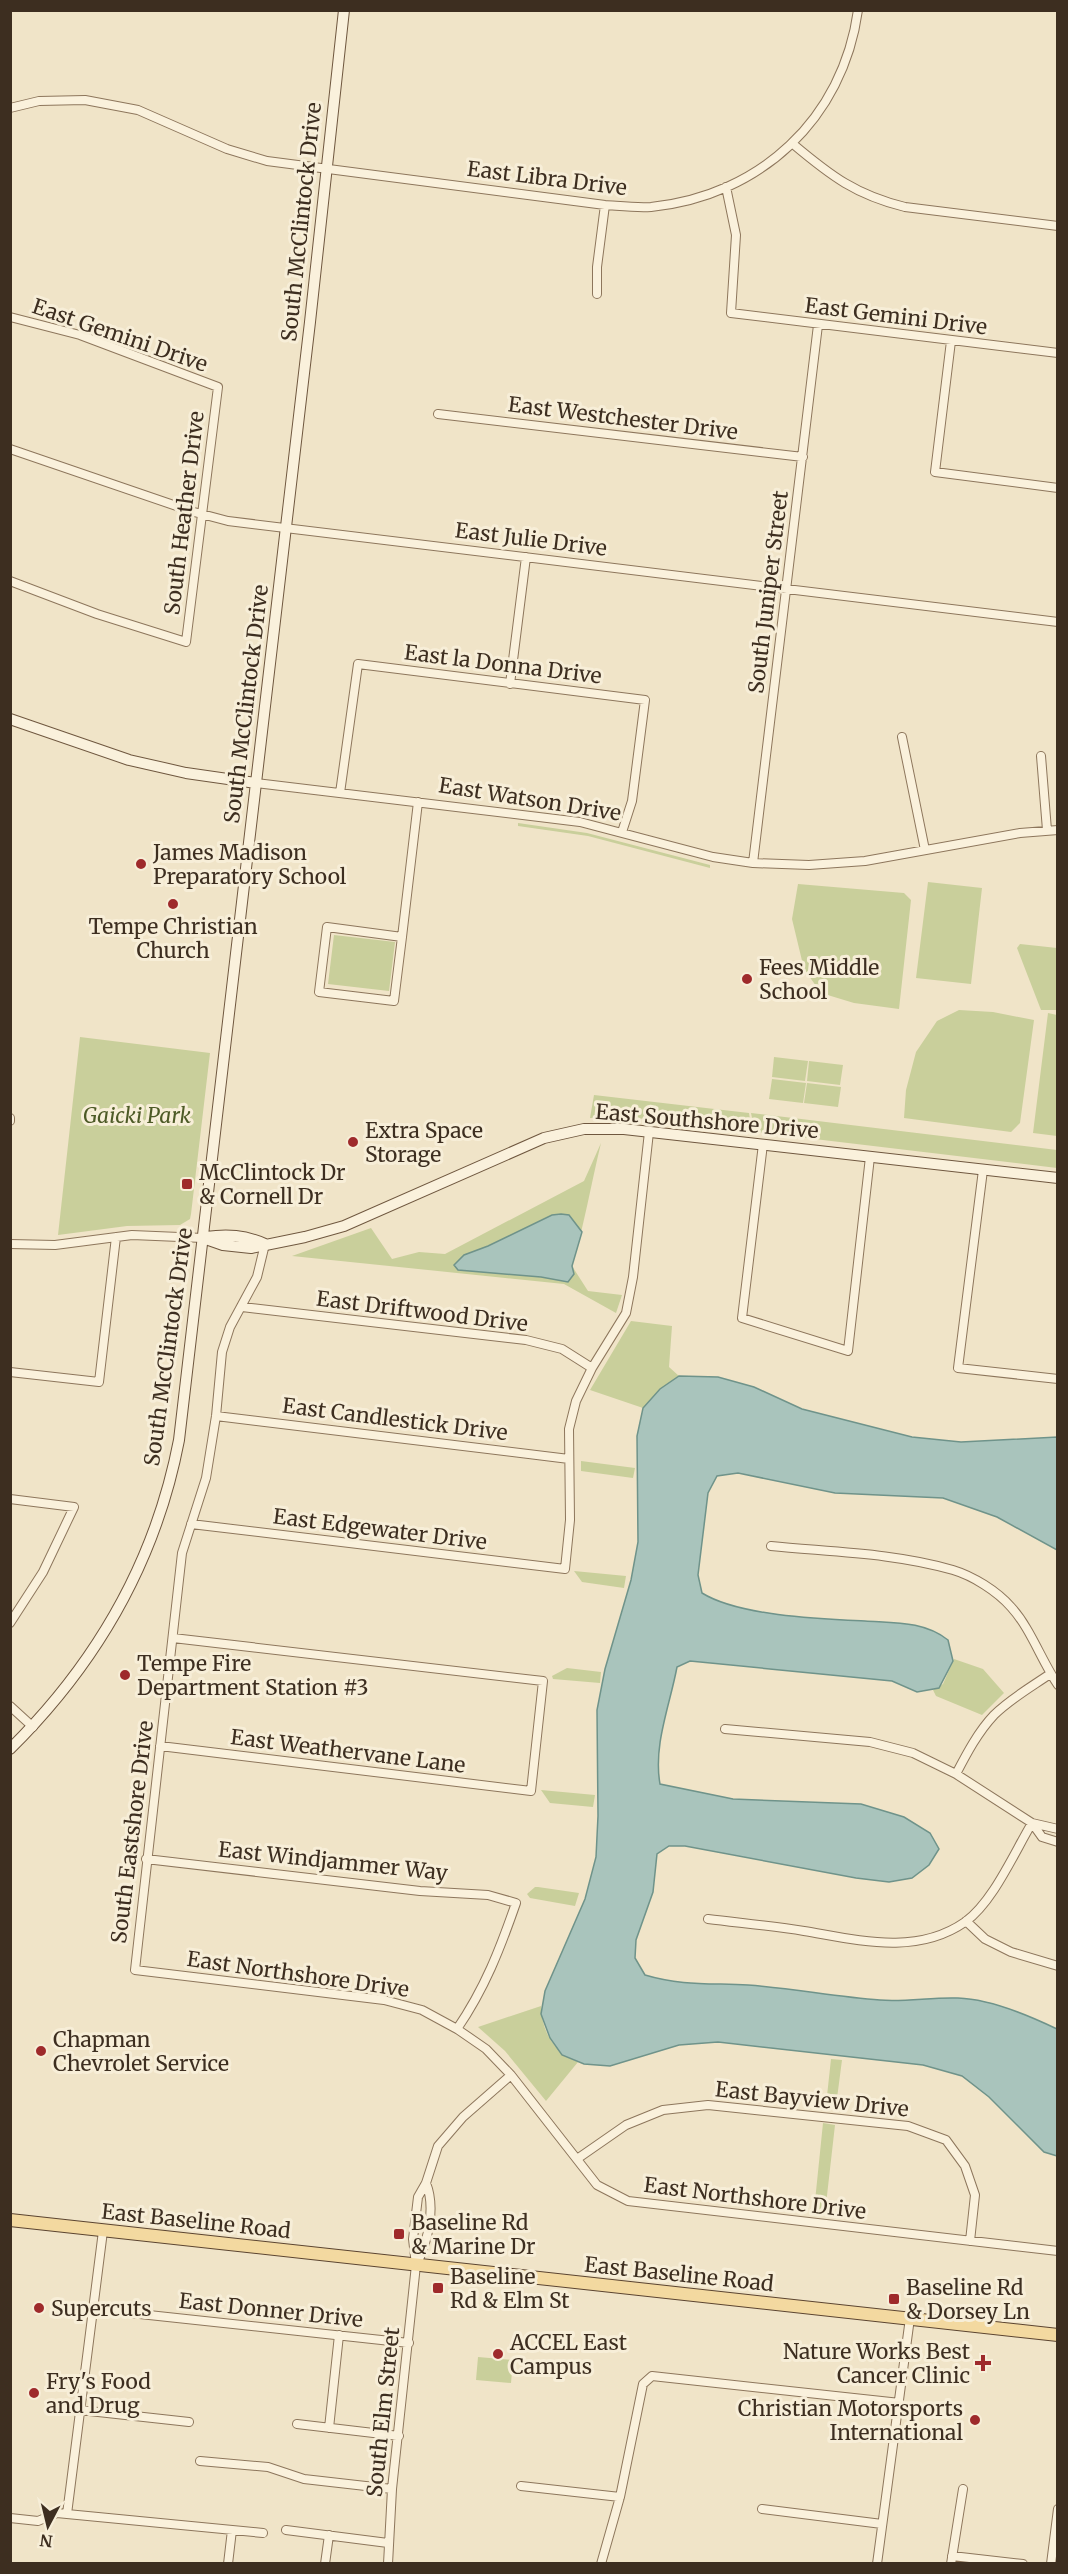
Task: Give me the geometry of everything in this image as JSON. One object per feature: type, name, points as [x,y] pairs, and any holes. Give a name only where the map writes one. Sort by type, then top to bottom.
[{"type":"main road","name":"South McClintock Drive","points":[[10,1749],[33,1727],[72,1680],[100,1640],[135,1579],[159,1519],[179,1440],[344,10]]},
{"type":"main road","name":"East Watson Drive","points":[[12,723],[129,760],[186,773],[256,783]]},
{"type":"main road","name":"East Southshore Drive","points":[[203,1238],[223,1245],[251,1248],[344,1226],[544,1138],[592,1128],[763,1144],[1058,1178]]},
{"type":"main road","name":"East Baseline Road","points":[[10,2220],[1058,2335]]},
{"type":"street","points":[[858,10],[852,41],[837,80],[821,110],[793,144],[830,176],[881,201],[905,207],[1058,226]]},
{"type":"street","name":"East Libra Drive","points":[[10,108],[39,102],[85,100],[138,110],[214,144],[267,161],[605,205],[649,207],[690,200],[726,188],[763,168],[793,144]]},
{"type":"street","name":"East Gemini Drive","points":[[726,188],[736,235],[731,313],[1058,353]]},
{"type":"street","points":[[597,294],[597,267],[605,205]]},
{"type":"street","name":"East Gemini Drive","points":[[10,317],[80,335],[218,387]]},
{"type":"street","name":"South Juniper Street","points":[[753,863],[818,325]]},
{"type":"street","points":[[951,341],[935,472],[1058,488]]},
{"type":"street","name":"South Heather Drive","points":[[10,581],[97,614],[186,642],[218,387]]},
{"type":"street","name":"East Westchester Drive","points":[[438,414],[803,458]]},
{"type":"street","name":"East Julie Drive","points":[[10,449],[202,514],[286,528],[1058,622]]},
{"type":"street","points":[[510,684],[526,557]]},
{"type":"street","name":"East la Donna Drive","points":[[340,793],[358,664],[645,700],[632,801],[622,832]]},
{"type":"street","points":[[902,737],[925,850]]},
{"type":"street","points":[[1041,756],[1047,830]]},
{"type":"street","name":"East Watson Drive","points":[[256,783],[554,818],[622,832],[713,857],[753,863],[809,865],[848,863],[1058,830]]},
{"type":"street","points":[[402,937],[327,927],[319,992],[394,1001],[402,937],[418,802]]},
{"type":"street","points":[[569,1459],[569,1429],[574,1410],[592,1368],[626,1313],[633,1276],[649,1132]]},
{"type":"street","points":[[763,1144],[742,1318],[848,1351],[870,1157]]},
{"type":"street","points":[[983,1170],[958,1368],[1058,1379]]},
{"type":"street","points":[[10,1244],[46,1246],[159,1234],[203,1238]]},
{"type":"street","points":[[10,1372],[99,1382],[116,1237]]},
{"type":"street","name":"South Eastshore Drive","points":[[135,1970],[182,1553],[206,1478],[216,1416],[222,1352],[230,1327],[257,1277],[264,1244]]},
{"type":"street","name":"East Driftwood Drive","points":[[242,1307],[526,1340],[562,1349],[592,1368]]},
{"type":"street","name":"East Candlestick Drive","points":[[216,1416],[569,1459]]},
{"type":"street","name":"East Edgewater Drive","points":[[191,1524],[565,1569],[570,1520],[569,1459]]},
{"type":"street","points":[[10,1499],[74,1507],[43,1572],[10,1623]]},
{"type":"street","points":[[771,1546],[915,1562],[955,1570],[989,1589],[1011,1606],[1032,1637],[1058,1685]]},
{"type":"street","name":"East Weathervane Lane","points":[[160,1746],[531,1791],[543,1681],[173,1638]]},
{"type":"street","points":[[956,1774],[973,1743],[994,1715],[1050,1674]]},
{"type":"street","points":[[10,1706],[33,1727]]},
{"type":"street","points":[[725,1729],[870,1742],[913,1753],[956,1774],[1032,1823],[1058,1829]]},
{"type":"street","points":[[1032,1823],[1042,1837],[1058,1842]]},
{"type":"street","points":[[708,1920],[802,1931],[876,1943],[913,1942],[946,1932],[966,1921],[989,1896],[1032,1823]]},
{"type":"street","name":"East Windjammer Way","points":[[146,1859],[420,1891],[488,1895],[516,1903],[494,1964],[477,2000],[457,2029]]},
{"type":"street","points":[[966,1921],[985,1940],[1011,1952],[1058,1966]]},
{"type":"street","name":"East Northshore Drive","points":[[135,1970],[384,2000],[422,2010],[457,2029],[486,2049],[511,2075],[597,2185],[628,2201],[1058,2251]]},
{"type":"street","points":[[416,2265],[413,2240],[418,2197],[426,2183],[434,2156],[445,2136],[511,2075]]},
{"type":"street","name":"East Bayview Drive","points":[[577,2159],[626,2125],[663,2110],[708,2105],[908,2126],[946,2140],[965,2166],[975,2195],[970,2241]]},
{"type":"street","points":[[416,2265],[427,2242],[431,2196],[426,2183]]},
{"type":"street","points":[[67,2514],[103,2231]]},
{"type":"street","name":"South Elm Street","points":[[388,2564],[392,2489],[416,2265]]},
{"type":"street","name":"East Donner Drive","points":[[93,2309],[409,2343]]},
{"type":"street","points":[[877,2564],[910,2318]]},
{"type":"street","points":[[329,2428],[339,2335]]},
{"type":"street","points":[[601,2564],[620,2497],[643,2384],[652,2376],[900,2403]]},
{"type":"street","points":[[80,2410],[189,2422]]},
{"type":"street","points":[[297,2424],[399,2436]]},
{"type":"street","points":[[201,2462],[268,2468],[304,2479],[392,2489]]},
{"type":"street","points":[[521,2486],[620,2497]]},
{"type":"street","points":[[963,2489],[951,2560],[1023,2564]]},
{"type":"street","points":[[762,2509],[882,2524]]},
{"type":"street","points":[[1051,2564],[1058,2509]]},
{"type":"street","points":[[10,2518],[38,2521],[57,2513],[263,2533]]},
{"type":"street","points":[[228,2564],[232,2530]]},
{"type":"street","points":[[286,2530],[388,2543]]},
{"type":"street","points":[[325,2564],[328,2535]]},
{"type":"green space","points":[[518,823],[587,833],[710,865],[710,868],[588,836],[518,826]]},
{"type":"green space","points":[[928,882],[982,888],[971,984],[916,978]]},
{"type":"green space","points":[[798,884],[904,893],[911,900],[899,1009],[854,1003],[821,993],[804,969],[792,919]]},
{"type":"green space","points":[[334,935],[395,942],[389,991],[328,984]]},
{"type":"green space","points":[[1020,944],[1057,948],[1057,1010],[1041,1010],[1017,948]]},
{"type":"green space","points":[[959,1010],[993,1012],[1034,1020],[1020,1123],[1011,1132],[904,1118],[906,1090],[916,1052],[937,1021]]},
{"type":"green space","points":[[1048,1013],[1057,1015],[1057,1136],[1033,1133]]},
{"type":"green space","name":"Gaicki Park","points":[[80,1037],[210,1053],[191,1214],[190,1219],[180,1225],[127,1226],[58,1235]]},
{"type":"green space","points":[[774,1057],[808,1061],[805,1081],[772,1077]]},
{"type":"green space","points":[[809,1061],[843,1065],[840,1085],[807,1081]]},
{"type":"green space","points":[[772,1079],[806,1083],[803,1103],[769,1099]]},
{"type":"green space","points":[[807,1083],[841,1087],[838,1107],[804,1103]]},
{"type":"green space","points":[[594,1095],[749,1113],[752,1132],[628,1117],[590,1118]]},
{"type":"green space","points":[[751,1113],[1057,1150],[1057,1168],[755,1132]]},
{"type":"green space","points":[[601,1143],[572,1266],[588,1291],[622,1295],[616,1313],[564,1284],[292,1256],[371,1228],[392,1259],[419,1252],[445,1254],[584,1181]]},
{"type":"green space","points":[[631,1321],[672,1326],[669,1367],[679,1376],[660,1389],[643,1408],[590,1390]]},
{"type":"green space","points":[[581,1461],[635,1468],[633,1478],[581,1471]]},
{"type":"green space","points":[[574,1571],[626,1576],[624,1588],[582,1582]]},
{"type":"green space","points":[[954,1659],[983,1669],[1004,1693],[982,1715],[936,1696],[933,1690],[943,1684]]},
{"type":"green space","points":[[567,1668],[601,1672],[600,1683],[553,1679],[552,1676]]},
{"type":"green space","points":[[541,1790],[595,1795],[593,1807],[550,1803]]},
{"type":"green space","points":[[535,1887],[579,1893],[575,1906],[530,1898],[527,1894]]},
{"type":"green space","points":[[541,2006],[544,2025],[551,2040],[562,2053],[578,2062],[546,2101],[505,2051],[478,2027]]},
{"type":"green space","points":[[831,2059],[842,2060],[836,2106],[826,2105]]},
{"type":"green space","points":[[823,2123],[835,2125],[825,2213],[814,2211]]},
{"type":"green space","points":[[478,2357],[513,2360],[511,2383],[476,2380]]},
{"type":"water","points":[[552,1215],[569,1215],[582,1232],[572,1266],[574,1274],[568,1282],[541,1277],[458,1270],[454,1265],[464,1255]]},
{"type":"water","points":[[679,1376],[718,1377],[754,1387],[802,1409],[912,1437],[961,1442],[1057,1437],[1057,1550],[997,1517],[943,1498],[835,1493],[738,1473],[717,1476],[708,1493],[698,1575],[702,1593],[737,1607],[781,1615],[919,1626],[948,1640],[953,1661],[939,1688],[917,1692],[892,1681],[690,1661],[677,1667],[660,1740],[658,1769],[660,1784],[733,1799],[861,1804],[904,1817],[930,1833],[939,1849],[929,1865],[912,1878],[889,1882],[685,1846],[669,1846],[657,1854],[653,1892],[636,1940],[635,1958],[645,1975],[659,1979],[764,1986],[880,2000],[971,1999],[1022,2013],[1057,2029],[1057,2156],[1044,2152],[989,2097],[962,2076],[923,2065],[718,2042],[679,2045],[610,2066],[584,2064],[562,2055],[550,2038],[541,2014],[545,1991],[585,1899],[596,1857],[597,1710],[605,1669],[631,1580],[638,1542],[637,1436],[643,1408],[660,1389]]},
{"type":"place","name":"James Madison Preparatory School","points":[[141,864]]},
{"type":"place","name":"Tempe Christian Church","points":[[173,904]]},
{"type":"place","name":"Fees Middle School","points":[[747,979]]},
{"type":"place","name":"Extra Space Storage","points":[[353,1142]]},
{"type":"place","name":"McClintock Dr & Cornell Dr","points":[[187,1184]]},
{"type":"place","name":"Tempe Fire Department Station #3","points":[[125,1675]]},
{"type":"place","name":"Chapman Chevrolet Service","points":[[41,2051]]},
{"type":"place","name":"Baseline Rd & Marine Dr","points":[[399,2234]]},
{"type":"place","name":"Baseline Rd & Elm St","points":[[438,2288]]},
{"type":"place","name":"Baseline Rd & Dorsey Ln","points":[[894,2299]]},
{"type":"place","name":"Supercuts","points":[[39,2308]]},
{"type":"place","name":"ACCEL East Campus","points":[[498,2354]]},
{"type":"place","name":"Nature Works Best Cancer Clinic","points":[[983,2363]]},
{"type":"place","name":"Fry's Food and Drug","points":[[34,2393]]},
{"type":"place","name":"Christian Motorsports International","points":[[975,2420]]}]
